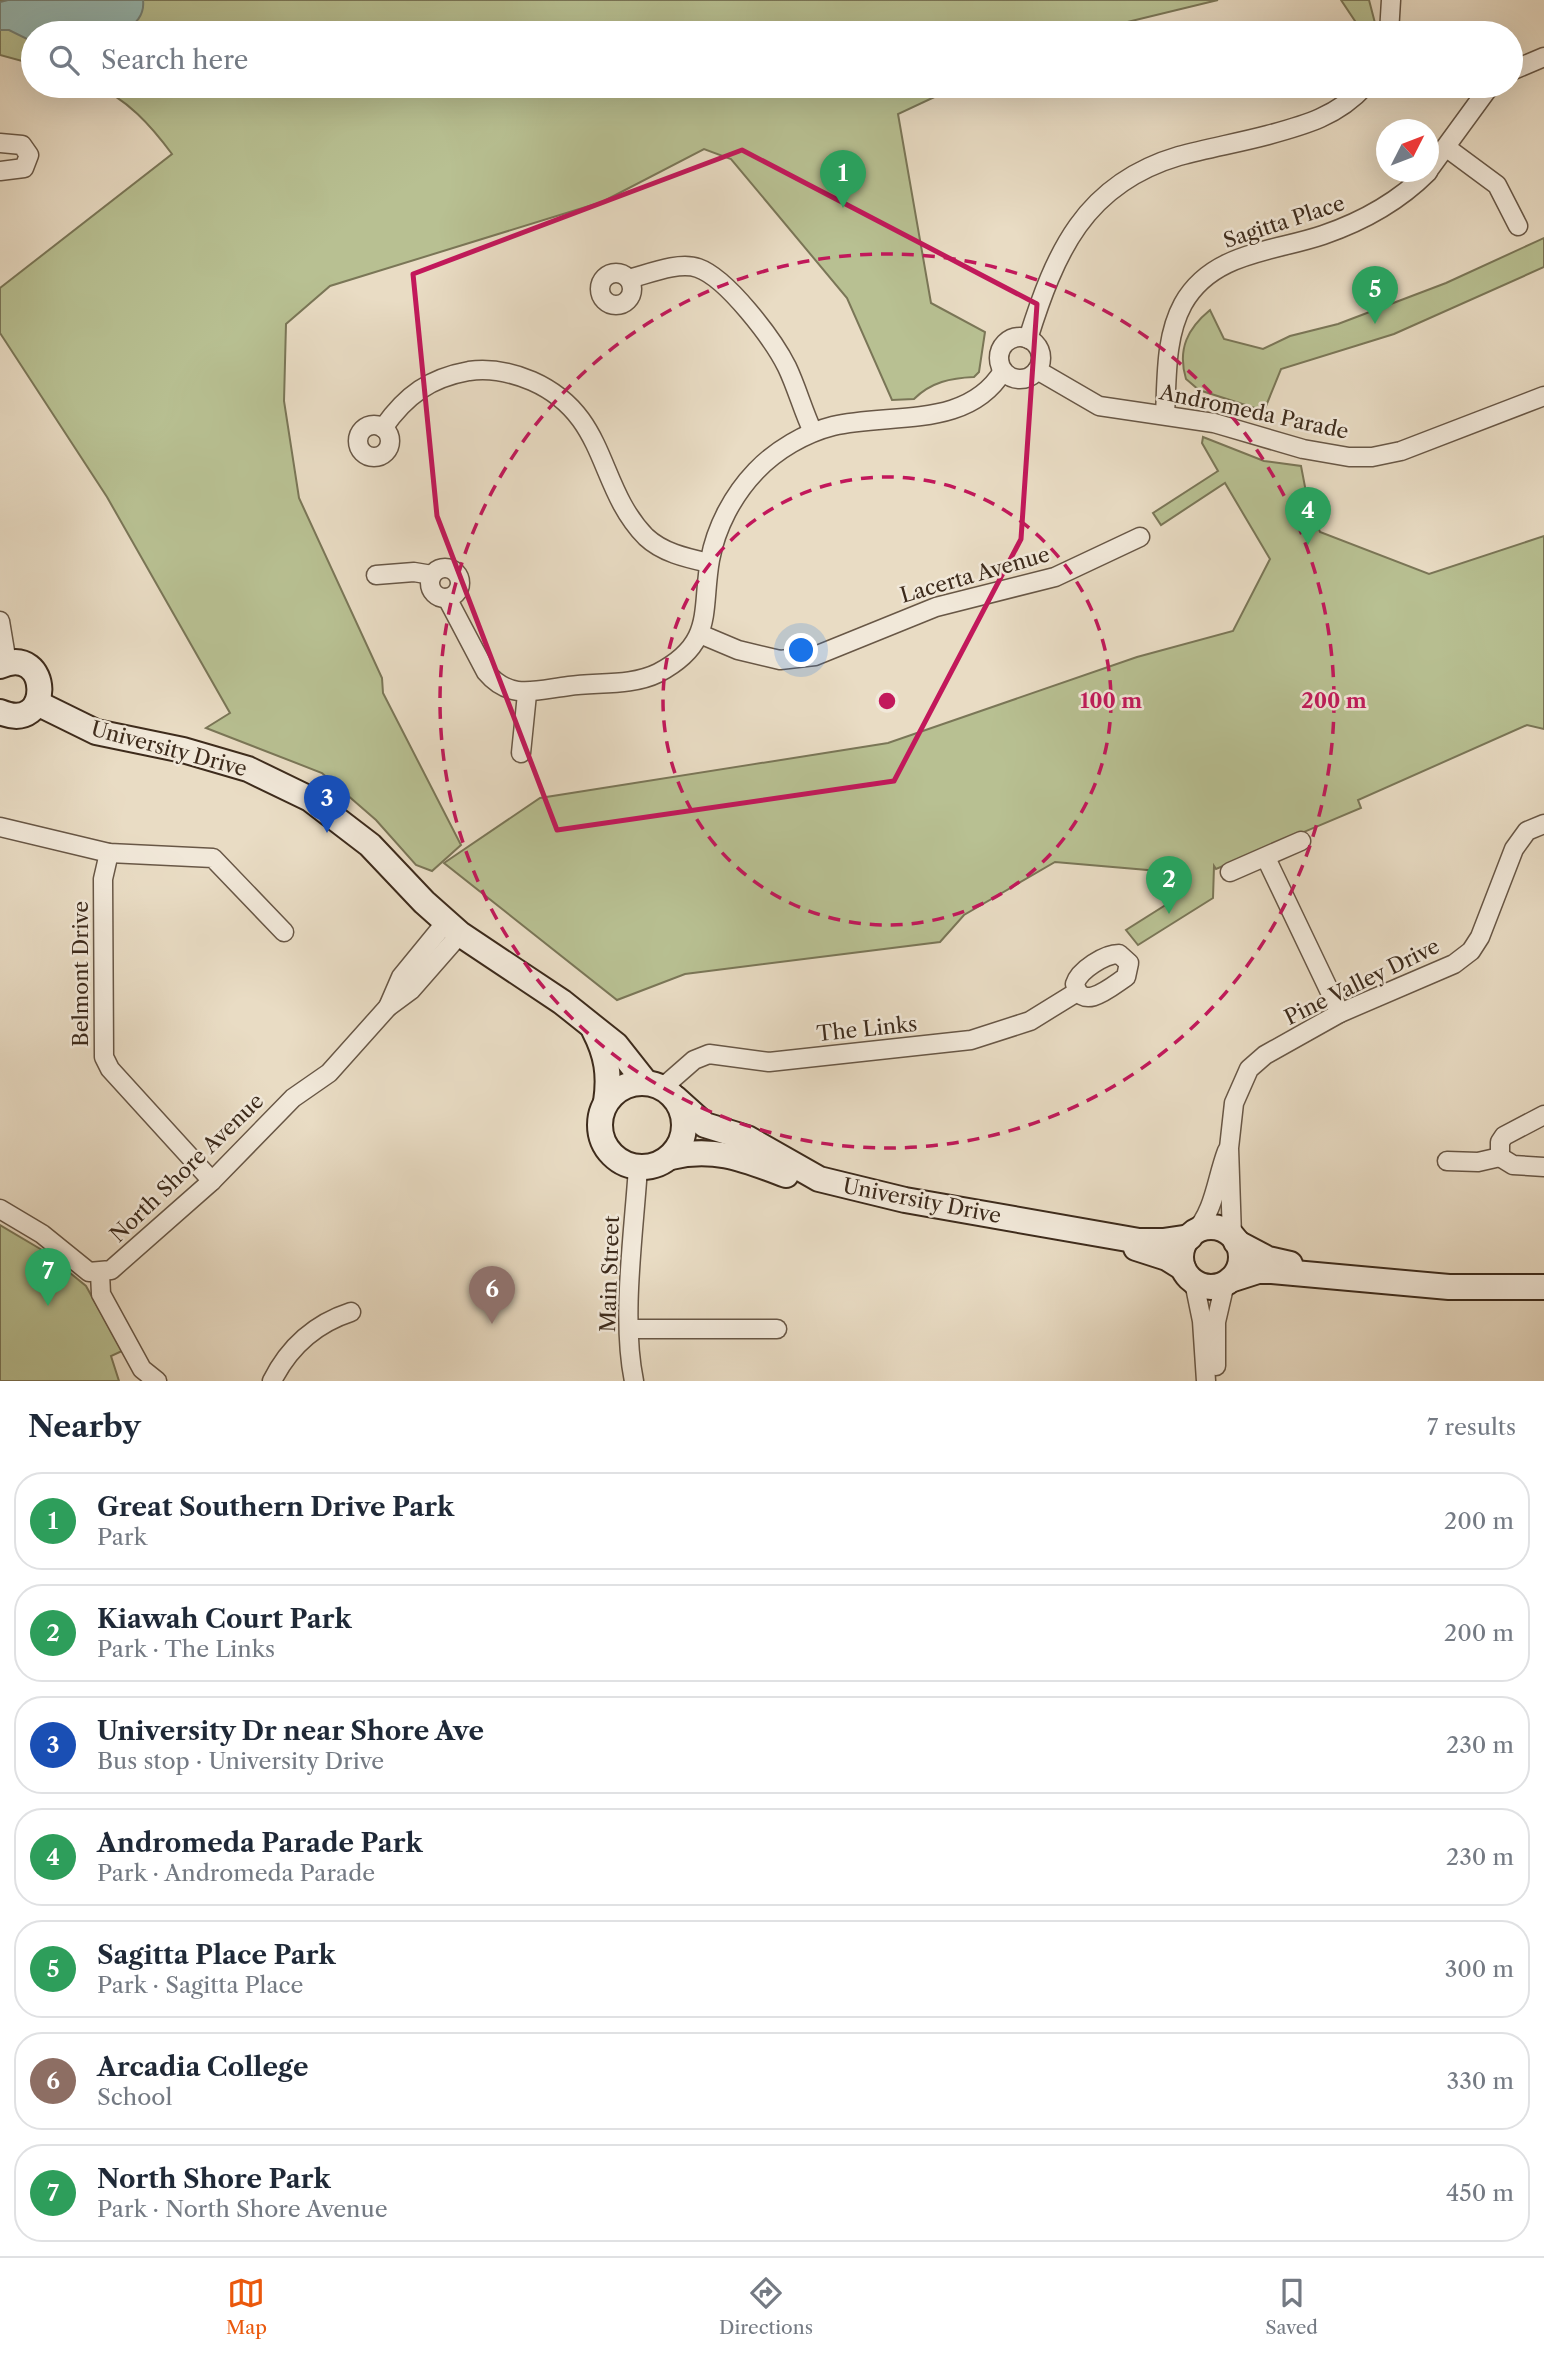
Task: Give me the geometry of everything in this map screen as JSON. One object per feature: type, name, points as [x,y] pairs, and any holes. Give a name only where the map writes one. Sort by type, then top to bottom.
[{"type":"street","points":[[1390,21],[1391,0]]},
{"type":"street","points":[[1523,66],[1544,57]]},
{"type":"street","points":[[1028,339],[1062,247],[1105,195],[1127,180],[1178,156],[1317,122],[1354,98]]},
{"type":"street","name":"Sagitta Place","points":[[1439,158],[1482,98]]},
{"type":"street","points":[[0,143],[22,145],[29,155],[24,168],[0,171]]},
{"type":"street","points":[[1447,148],[1497,186],[1518,226]]},
{"type":"street","name":"Sagitta Place","points":[[1165,415],[1173,331],[1191,293],[1214,271],[1239,257],[1322,236],[1359,221],[1383,207],[1414,182]]},
{"type":"street","points":[[629,279],[675,268],[696,267],[719,280],[759,326],[787,367],[813,432]]},
{"type":"street","points":[[432,575],[430,585],[434,594],[447,598],[486,673],[502,687],[527,694],[566,686],[636,679],[657,673],[684,653],[700,634],[707,610],[709,563],[721,523],[746,482],[774,456],[813,432],[836,425],[909,419],[947,412],[993,388],[1003,371],[999,358],[1003,345],[1014,338],[1028,339],[1040,352],[1037,370],[1020,379],[1003,371]]},
{"type":"street","name":"Andromeda Parade","points":[[1037,370],[1099,406],[1214,423],[1331,456],[1372,457],[1401,451],[1544,396]]},
{"type":"street","points":[[383,428],[411,394],[432,381],[474,371],[521,376],[563,399],[581,418],[594,438],[625,506],[649,539],[664,550],[709,563]]},
{"type":"street","name":"Lacerta Avenue","points":[[700,634],[738,650],[780,660],[815,656],[936,607],[1055,577],[1140,537]]},
{"type":"street","points":[[376,575],[414,572],[432,575],[444,568],[457,575],[458,589],[447,598]]},
{"type":"street","points":[[0,621],[3,665],[25,664],[32,670],[41,686],[37,703],[24,714],[16,716],[0,712]]},
{"type":"street","points":[[521,753],[527,694]]},
{"type":"street","name":"University Drive","points":[[37,703],[96,732],[183,750],[280,783],[310,799],[349,828],[453,928],[562,1002],[616,1045],[661,1090],[705,1125],[747,1138],[803,1172],[860,1191],[1139,1241],[1163,1241],[1192,1235]]},
{"type":"street","name":"Pine Valley Drive","points":[[1234,1239],[1229,1148],[1234,1103],[1249,1069],[1265,1055],[1340,1013],[1454,964],[1471,951],[1480,937],[1514,849],[1527,831],[1544,824]]},
{"type":"street","points":[[0,827],[108,853],[213,858],[284,932]]},
{"type":"street","points":[[1230,872],[1301,841]]},
{"type":"street","name":"Belmont Drive","points":[[108,853],[103,880],[104,1057],[110,1069],[212,1181]]},
{"type":"street","points":[[1266,858],[1340,1013]]},
{"type":"street","name":"North Shore Avenue","points":[[100,1273],[119,1265],[212,1181],[293,1098],[329,1073],[388,1007],[401,977],[453,928]]},
{"type":"street","name":"The Links","points":[[661,1090],[694,1060],[709,1054],[769,1062],[971,1040],[1030,1021],[1077,992]]},
{"type":"street","name":"University Drive","points":[[594,1030],[604,1049],[608,1069],[606,1102]]},
{"type":"street","points":[[623,1087],[661,1090],[681,1109],[684,1135],[671,1157],[650,1167],[638,1167],[612,1156],[604,1144],[600,1116],[606,1102],[623,1087]]},
{"type":"street","points":[[1500,1157],[1499,1149],[1504,1136],[1544,1115]]},
{"type":"street","name":"Pine Valley Drive","points":[[1192,1235],[1210,1212],[1217,1178],[1229,1148]]},
{"type":"street","name":"University Drive","points":[[671,1157],[694,1151],[718,1152],[848,1196],[1134,1247],[1167,1258],[1189,1275]]},
{"type":"street","points":[[1447,1161],[1478,1162],[1500,1157],[1513,1165],[1544,1167]]},
{"type":"street","name":"Main Street","points":[[634,1381],[630,1363],[630,1329],[638,1167]]},
{"type":"street","points":[[0,1209],[42,1234],[89,1272],[100,1273],[101,1294],[142,1369],[157,1381]]},
{"type":"street","points":[[1206,1381],[1202,1321],[1182,1252],[1192,1235],[1214,1228],[1268,1259],[1285,1263],[1459,1278],[1544,1278]]},
{"type":"street","points":[[1216,1381],[1216,1322],[1228,1282],[1241,1258],[1234,1239]]},
{"type":"street","points":[[1189,1275],[1210,1287],[1258,1271],[1450,1287],[1544,1287]]},
{"type":"street","points":[[272,1381],[284,1357],[310,1333],[333,1318],[351,1312]]},
{"type":"street","points":[[630,1329],[776,1329]]},
{"type":"highlighted area","points":[[742,150],[1037,304],[1021,539],[894,781],[557,830],[437,516],[413,274]]},
{"type":"green space","points":[[0,0],[1218,0],[1131,21],[21,21],[21,61],[0,55]]},
{"type":"green space","points":[[1341,0],[1369,0],[1374,21],[1355,21]]},
{"type":"green space","points":[[118,98],[932,98],[898,114],[931,303],[985,332],[979,372],[974,377],[934,385],[914,399],[892,400],[847,298],[731,159],[704,149],[602,202],[330,286],[286,324],[284,401],[299,498],[382,678],[383,693],[461,845],[432,871],[416,865],[376,820],[322,773],[206,728],[230,713],[107,497],[0,333],[0,288],[172,154]]},
{"type":"green space","points":[[1544,238],[1544,267],[1394,334],[1281,369],[1264,411],[1199,390],[1186,379],[1183,358],[1186,340],[1196,324],[1210,310],[1224,339],[1263,349],[1290,336],[1338,324],[1446,283]]},
{"type":"green space","points":[[1203,437],[1264,461],[1301,466],[1306,492],[1320,532],[1429,574],[1544,536],[1544,729],[1527,725],[1358,800],[1361,808],[1216,869],[1214,866],[1213,898],[1138,945],[1126,930],[1183,894],[1182,873],[1055,862],[964,915],[940,942],[685,974],[617,1000],[444,863],[540,798],[888,743],[1137,657],[1233,631],[1270,559],[1225,483],[1161,525],[1153,513],[1218,471],[1202,443]]},
{"type":"green space","points":[[0,1225],[42,1250],[86,1286],[122,1351],[111,1356],[119,1381],[0,1381]]},
{"type":"water","points":[[143,0],[143,6],[136,21],[21,21],[21,36],[9,30],[0,30],[0,2]]},
{"type":"place","name":"Great Southern Drive Park","points":[[843,208]]},
{"type":"place","name":"Sagitta Place Park","points":[[1375,324]]},
{"type":"place","name":"Andromeda Parade Park","points":[[1308,545]]},
{"type":"place","name":"University Dr near Shore Ave","points":[[327,833]]},
{"type":"place","name":"Kiawah Court Park","points":[[1169,914]]},
{"type":"place","name":"North Shore Park","points":[[48,1306]]},
{"type":"place","name":"Arcadia College","points":[[492,1324]]}]
